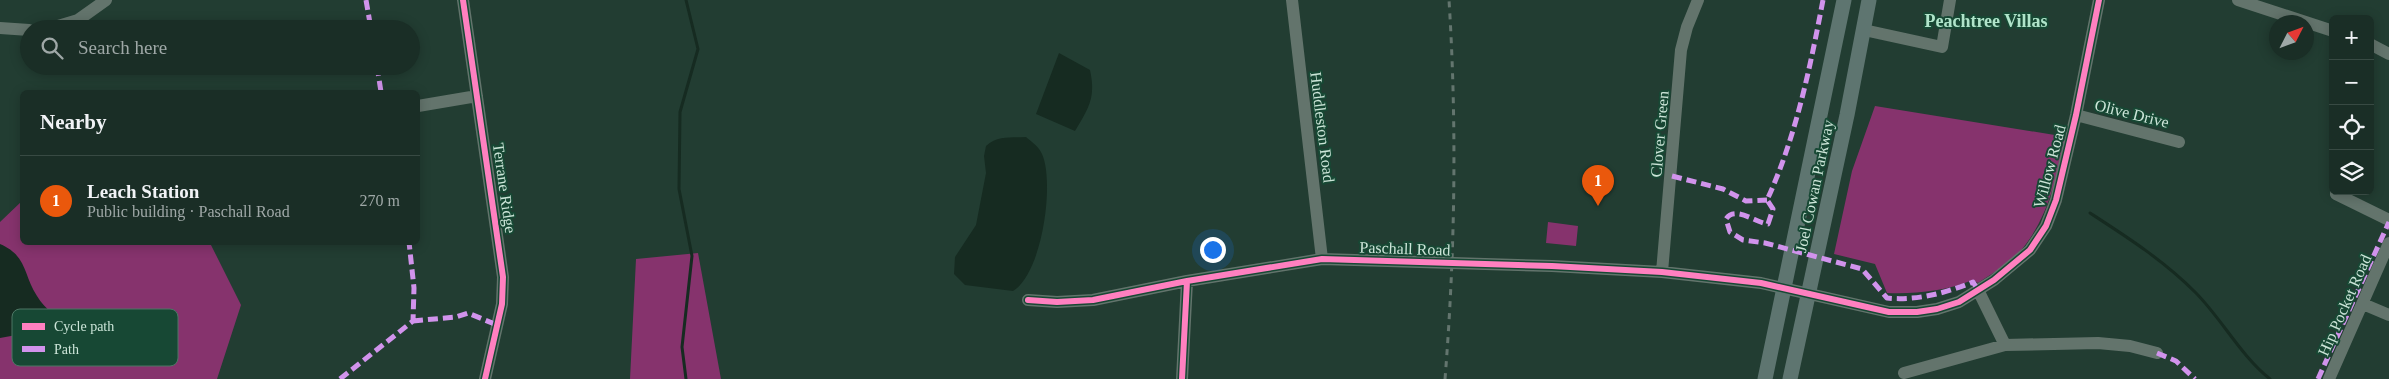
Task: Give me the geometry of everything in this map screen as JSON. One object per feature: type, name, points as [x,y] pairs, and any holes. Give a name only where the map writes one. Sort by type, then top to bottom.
[{"type":"main road","name":"Joel Cowan Parkway","points":[[1766,379],[1844,0]]},
{"type":"main road","name":"Joel Cowan Parkway","points":[[1790,379],[1869,0]]},
{"type":"street","points":[[78,20],[106,0]]},
{"type":"street","name":"Terrane Ridge","points":[[463,0],[503,277],[502,304],[485,379]]},
{"type":"street","name":"Huddleston Road","points":[[1292,0],[1322,259]]},
{"type":"street","name":"Clover Green","points":[[1662,272],[1681,50],[1687,27],[1698,0]]},
{"type":"street","points":[[1864,30],[1942,48],[1950,0]]},
{"type":"street","name":"Willow Road","points":[[1784,288],[1889,312],[1936,309],[1959,302],[1978,290],[2030,250],[2046,226],[2056,200],[2076,115],[2099,0]]},
{"type":"street","points":[[2238,0],[2329,30]]},
{"type":"street","points":[[0,28],[20,29]]},
{"type":"street","points":[[2374,46],[2389,54]]},
{"type":"street","points":[[420,106],[478,96]]},
{"type":"street","name":"Olive Drive","points":[[2076,115],[2179,142]]},
{"type":"street","points":[[2338,195],[2389,220]]},
{"type":"street","name":"Hip Pocket Road","points":[[2329,379],[2389,243]]},
{"type":"street","name":"Paschall Road","points":[[1028,300],[1057,302],[1093,300],[1187,281],[1322,259],[1552,266],[1662,272],[1762,282],[1784,288]]},
{"type":"street","points":[[1182,379],[1187,281]]},
{"type":"street","points":[[1978,290],[2005,346]]},
{"type":"street","points":[[2363,304],[2389,315]]},
{"type":"street","points":[[1904,373],[2005,346],[2098,343],[2130,346],[2157,353]]},
{"type":"shaded area","points":[[1059,53],[1090,70],[1092,95],[1075,131],[1036,114]]},
{"type":"shaded area","points":[[1875,106],[2067,137],[2048,204],[2041,220],[2022,249],[2010,261],[1978,283],[1973,280],[1931,291],[1887,293],[1875,264],[1834,254],[1852,171]]},
{"type":"shaded area","points":[[1010,137],[1026,137],[1042,154],[1046,168],[1047,185],[1043,227],[1032,266],[1023,281],[1013,291],[965,285],[954,274],[955,257],[976,225],[986,173],[984,156],[986,146],[995,140]]},
{"type":"shaded area","points":[[20,203],[20,245],[211,245],[241,305],[217,379],[0,379],[0,222]]},
{"type":"shaded area","points":[[1548,222],[1578,226],[1576,246],[1546,243]]},
{"type":"shaded area","points":[[0,244],[16,254],[37,296],[47,309],[12,309],[12,336],[0,338]]},
{"type":"shaded area","points":[[698,253],[721,379],[630,379],[636,259]]},
{"type":"waterway","points":[[686,0],[698,49],[680,112],[679,189],[692,256],[682,347],[686,379]]},
{"type":"waterway","points":[[2090,213],[2144,249],[2183,280],[2205,303],[2249,359],[2270,379]]},
{"type":"railway","points":[[1445,379],[1454,190],[1452,47],[1449,0]]},
{"type":"marked path","points":[[366,0],[369,20]]},
{"type":"marked path","points":[[1823,0],[1801,102],[1786,152],[1767,200],[1773,209],[1768,224],[1740,214],[1730,215],[1726,219],[1730,232],[1743,240],[1765,243],[1862,269],[1887,298],[1898,299],[1931,295],[1973,282],[1978,290]]},
{"type":"marked path","points":[[378,75],[381,90]]},
{"type":"marked path","points":[[1672,176],[1723,189],[1746,201],[1767,200]]},
{"type":"marked path","points":[[2318,379],[2389,222]]},
{"type":"marked path","points":[[340,379],[413,321],[414,288],[409,245]]},
{"type":"marked path","points":[[413,321],[456,317],[468,313],[497,325]]},
{"type":"marked path","points":[[2157,353],[2176,361],[2195,379]]},
{"type":"cycle path","points":[[463,0],[503,277],[502,304],[485,379]]},
{"type":"cycle path","points":[[1028,300],[1057,302],[1093,300],[1187,281],[1322,259],[1552,266],[1662,272],[1761,283],[1889,312],[1917,312],[1937,309],[1959,302],[1994,280],[2030,250],[2046,226],[2056,200],[2076,115],[2099,0]]},
{"type":"cycle path","points":[[1182,379],[1187,281]]},
{"type":"place","name":"Leach Station","points":[[1598,206]]},
{"type":"district","name":"Peachtree Villas","points":[[1986,21]]}]
